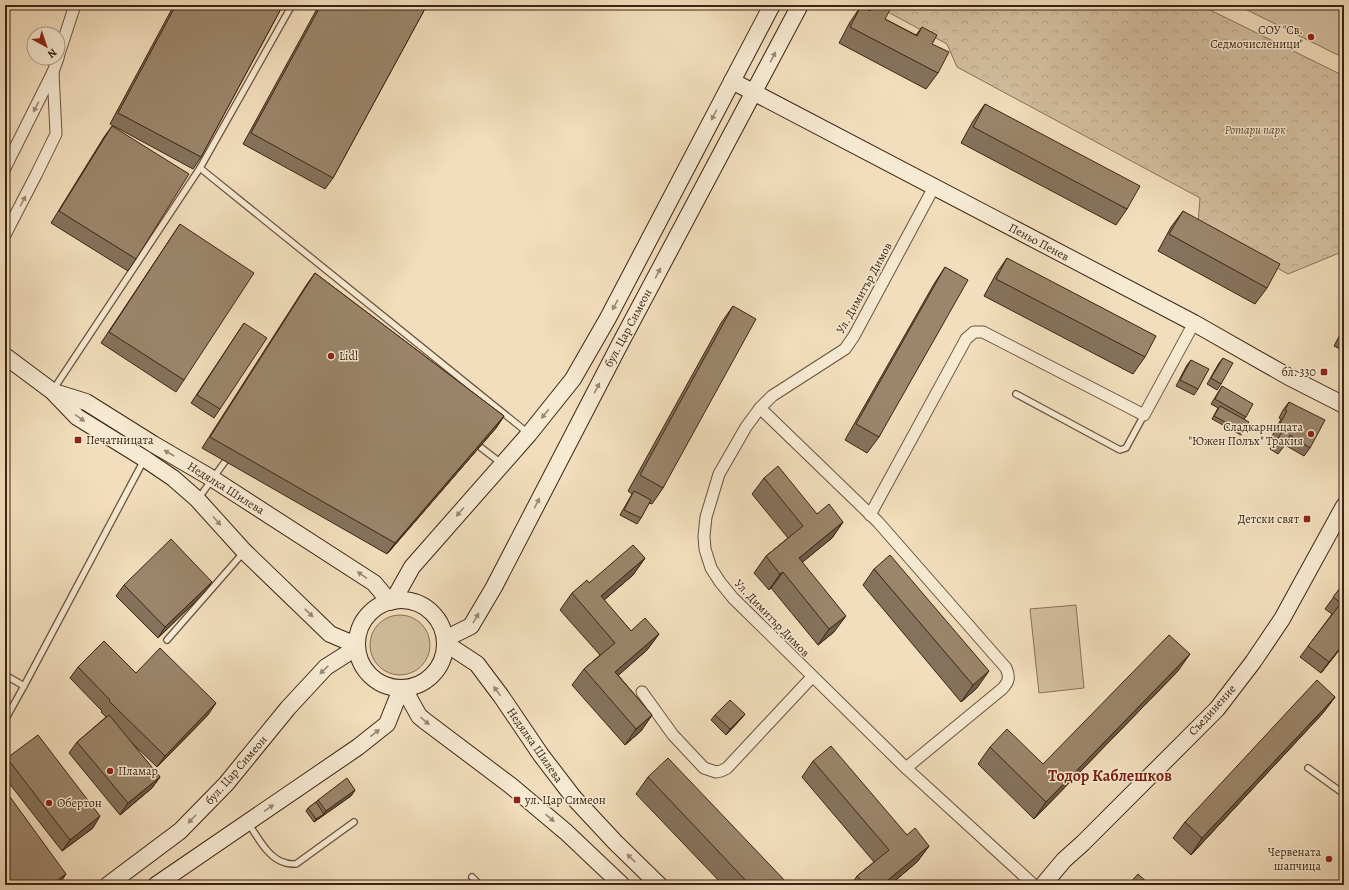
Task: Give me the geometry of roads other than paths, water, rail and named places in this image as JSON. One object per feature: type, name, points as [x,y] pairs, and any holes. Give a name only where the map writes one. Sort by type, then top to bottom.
[{"type":"street","points":[[66,33],[75,5]]},
{"type":"street","name":"бул. Цар Симеон","points":[[391,601],[412,568],[529,434],[573,379],[608,318],[772,5]]},
{"type":"street","name":"бул. Цар Симеон","points":[[445,641],[472,626],[494,587],[589,403],[800,5]]},
{"type":"street","points":[[5,168],[55,66]]},
{"type":"street","points":[[5,235],[56,134],[53,72]]},
{"type":"street","name":"Пеньо Пенев","points":[[732,81],[1194,323],[1289,377],[1344,405]]},
{"type":"street","name":"Ул. Димитър Димов","points":[[934,187],[854,336],[845,349],[772,396],[760,408],[746,427],[719,474],[706,517],[704,536],[705,549],[711,568],[733,598],[906,768],[1034,885]]},
{"type":"street","points":[[870,515],[966,339],[974,332],[983,332],[1144,415],[1194,323]]},
{"type":"street","name":"Недялка Шилева","points":[[5,356],[52,391],[77,417],[213,479],[374,583],[391,601]]},
{"type":"street","points":[[760,408],[878,522],[1001,663],[1008,674],[1009,680],[1002,689],[906,768]]},
{"type":"street","name":"Недялка Шилева","points":[[149,451],[173,478],[197,499],[244,551],[330,634],[356,647]]},
{"type":"street","name":"Съединение","points":[[1043,885],[1064,860],[1083,843],[1217,709],[1253,662],[1282,619],[1344,506]]},
{"type":"street","points":[[405,600],[416,603],[427,609],[435,617],[441,627],[445,641],[443,656],[434,673],[418,685],[403,689],[388,687],[376,682],[366,673],[360,661],[356,647],[359,631],[366,618],[376,607],[391,601],[405,600]]},
{"type":"street","name":"Недялка Шилева","points":[[445,641],[477,664],[501,696],[540,756],[574,798],[658,885]]},
{"type":"street","name":"бул. Цар Симеон","points":[[108,885],[180,831],[226,784],[288,708],[326,667],[356,647]]},
{"type":"street","points":[[642,692],[673,735],[704,768],[716,772],[727,768],[812,677]]},
{"type":"street","points":[[156,885],[358,746],[387,724],[403,689]]},
{"type":"street","points":[[403,689],[419,716],[424,721],[534,804],[572,837],[622,885]]},
{"type":"lane","points":[[52,391],[200,168],[292,5]]},
{"type":"lane","points":[[200,168],[529,434]]},
{"type":"lane","points":[[1016,394],[1120,450],[1126,448],[1144,415]]},
{"type":"lane","points":[[471,440],[502,464]]},
{"type":"lane","points":[[197,499],[234,449]]},
{"type":"lane","points":[[5,720],[149,451]]},
{"type":"lane","points":[[167,640],[244,551]]},
{"type":"lane","points":[[5,675],[24,686]]},
{"type":"lane","points":[[1308,768],[1344,794]]},
{"type":"lane","points":[[248,822],[268,852],[278,860],[296,864],[354,822]]},
{"type":"lane","points":[[472,877],[480,885]]},
{"type":"place","name":"СОУ \"Св. Седмочисленици\"","points":[[1311,37]]},
{"type":"place","name":"Lidl","points":[[331,356]]},
{"type":"place","name":"бл. 330","points":[[1324,372]]},
{"type":"place","name":"Сладкарницата \"Южен Полъх\" Тракия","points":[[1311,434]]},
{"type":"place","name":"Печатницата","points":[[78,440]]},
{"type":"place","name":"Детски свят","points":[[1307,519]]},
{"type":"place","name":"Пламар","points":[[110,771]]},
{"type":"place","name":"ул. Цар Симеон","points":[[517,800]]},
{"type":"place","name":"Обертон","points":[[49,803]]},
{"type":"place","name":"Червената шапчица","points":[[1329,859]]},
{"type":"district","name":"Тодор Каблешков","points":[[1110,775]]},
{"type":"park label","name":"Ротари парк","points":[[1255,130]]}]
